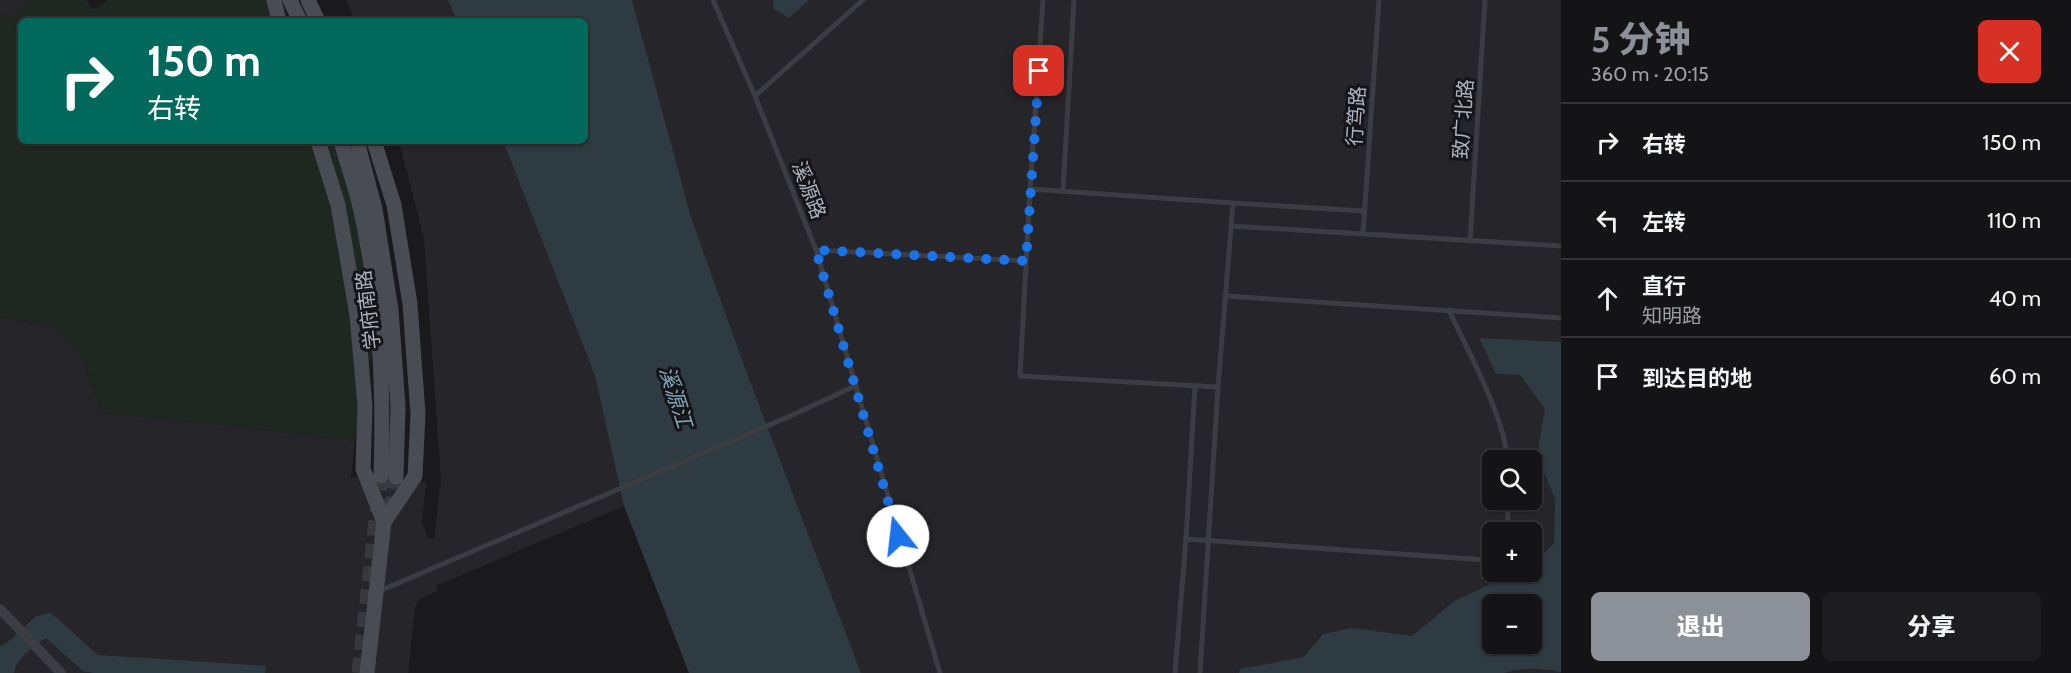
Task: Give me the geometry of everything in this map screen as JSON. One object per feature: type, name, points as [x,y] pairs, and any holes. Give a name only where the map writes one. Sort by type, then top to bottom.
[{"type":"main road","points":[[274,0],[278,18]]},
{"type":"main road","points":[[290,0],[299,18]]},
{"type":"main road","points":[[308,0],[317,18]]},
{"type":"main road","points":[[319,144],[338,205],[357,315],[365,406],[363,469],[384,522]]},
{"type":"main road","name":"学府南路","points":[[341,144],[361,211],[377,312],[388,476],[398,407],[391,310],[375,209],[358,144]]},
{"type":"main road","points":[[367,673],[384,522],[415,476],[418,414],[410,304],[394,206],[375,144]]},
{"type":"street","points":[[0,609],[61,673]]},
{"type":"lane","name":"溪源路","points":[[712,0],[755,96],[816,250],[940,673]]},
{"type":"lane","points":[[755,96],[863,0]]},
{"type":"lane","points":[[1043,0],[1020,376],[1218,387]]},
{"type":"lane","points":[[1063,191],[1074,0]]},
{"type":"lane","name":"行笃路","points":[[1362,234],[1379,0]]},
{"type":"lane","name":"致广北路","points":[[1470,241],[1485,0]]},
{"type":"lane","points":[[1030,189],[1364,212]]},
{"type":"lane","points":[[1200,673],[1218,387],[1233,203]]},
{"type":"lane","points":[[1231,226],[1561,246]]},
{"type":"lane","points":[[816,250],[1026,261]]},
{"type":"lane","points":[[1225,296],[1561,318]]},
{"type":"lane","points":[[1449,310],[1497,416],[1506,450]]},
{"type":"lane","points":[[376,592],[788,417],[855,386]]},
{"type":"lane","points":[[1175,673],[1195,386]]},
{"type":"lane","points":[[1186,539],[1482,560]]},
{"type":"shaded area","points":[[0,0],[34,0],[5,20],[0,12]]},
{"type":"shaded area","points":[[34,0],[86,0],[93,10],[108,0],[269,0],[283,18],[18,18],[18,144],[336,144],[356,205],[372,352],[355,441],[101,413],[84,361],[69,340],[46,326],[0,317],[0,12],[5,19]]},
{"type":"shaded area","points":[[346,0],[448,0],[456,18],[354,18]]},
{"type":"shaded area","points":[[632,0],[1561,0],[1561,673],[861,673],[744,365],[691,217]]},
{"type":"shaded area","points":[[400,144],[504,144],[595,376],[624,506],[436,586],[437,591],[420,599],[415,607],[408,673],[0,673],[0,317],[48,326],[71,339],[79,348],[101,413],[355,441],[351,477],[426,482],[422,522],[427,537],[434,539],[441,479],[424,239]]},
{"type":"water","name":"溪源江","points":[[448,0],[632,0],[691,217],[744,365],[861,673],[689,673],[624,506],[595,376],[504,144],[588,144],[588,18],[456,18]]},
{"type":"water","points":[[773,0],[809,0],[789,18],[774,9]]},
{"type":"water","points":[[1479,338],[1561,342],[1561,672],[1532,669],[1504,673],[1239,673],[1240,669],[1304,657],[1323,634],[1353,628],[1412,636],[1454,601],[1495,582],[1542,582],[1542,554],[1554,544],[1555,499],[1542,467],[1542,450],[1538,450],[1545,409],[1520,375],[1496,374]]},
{"type":"water","points":[[51,613],[98,655],[266,666],[265,673],[93,673],[83,671],[46,638],[22,657],[14,673],[0,673],[0,647],[36,616]]},
{"type":"tunnel","points":[[359,673],[381,476]]},
{"type":"tunnel","points":[[392,512],[396,477]]},
{"type":"route","points":[[898,536],[816,250],[1026,261],[1039,71]]}]
